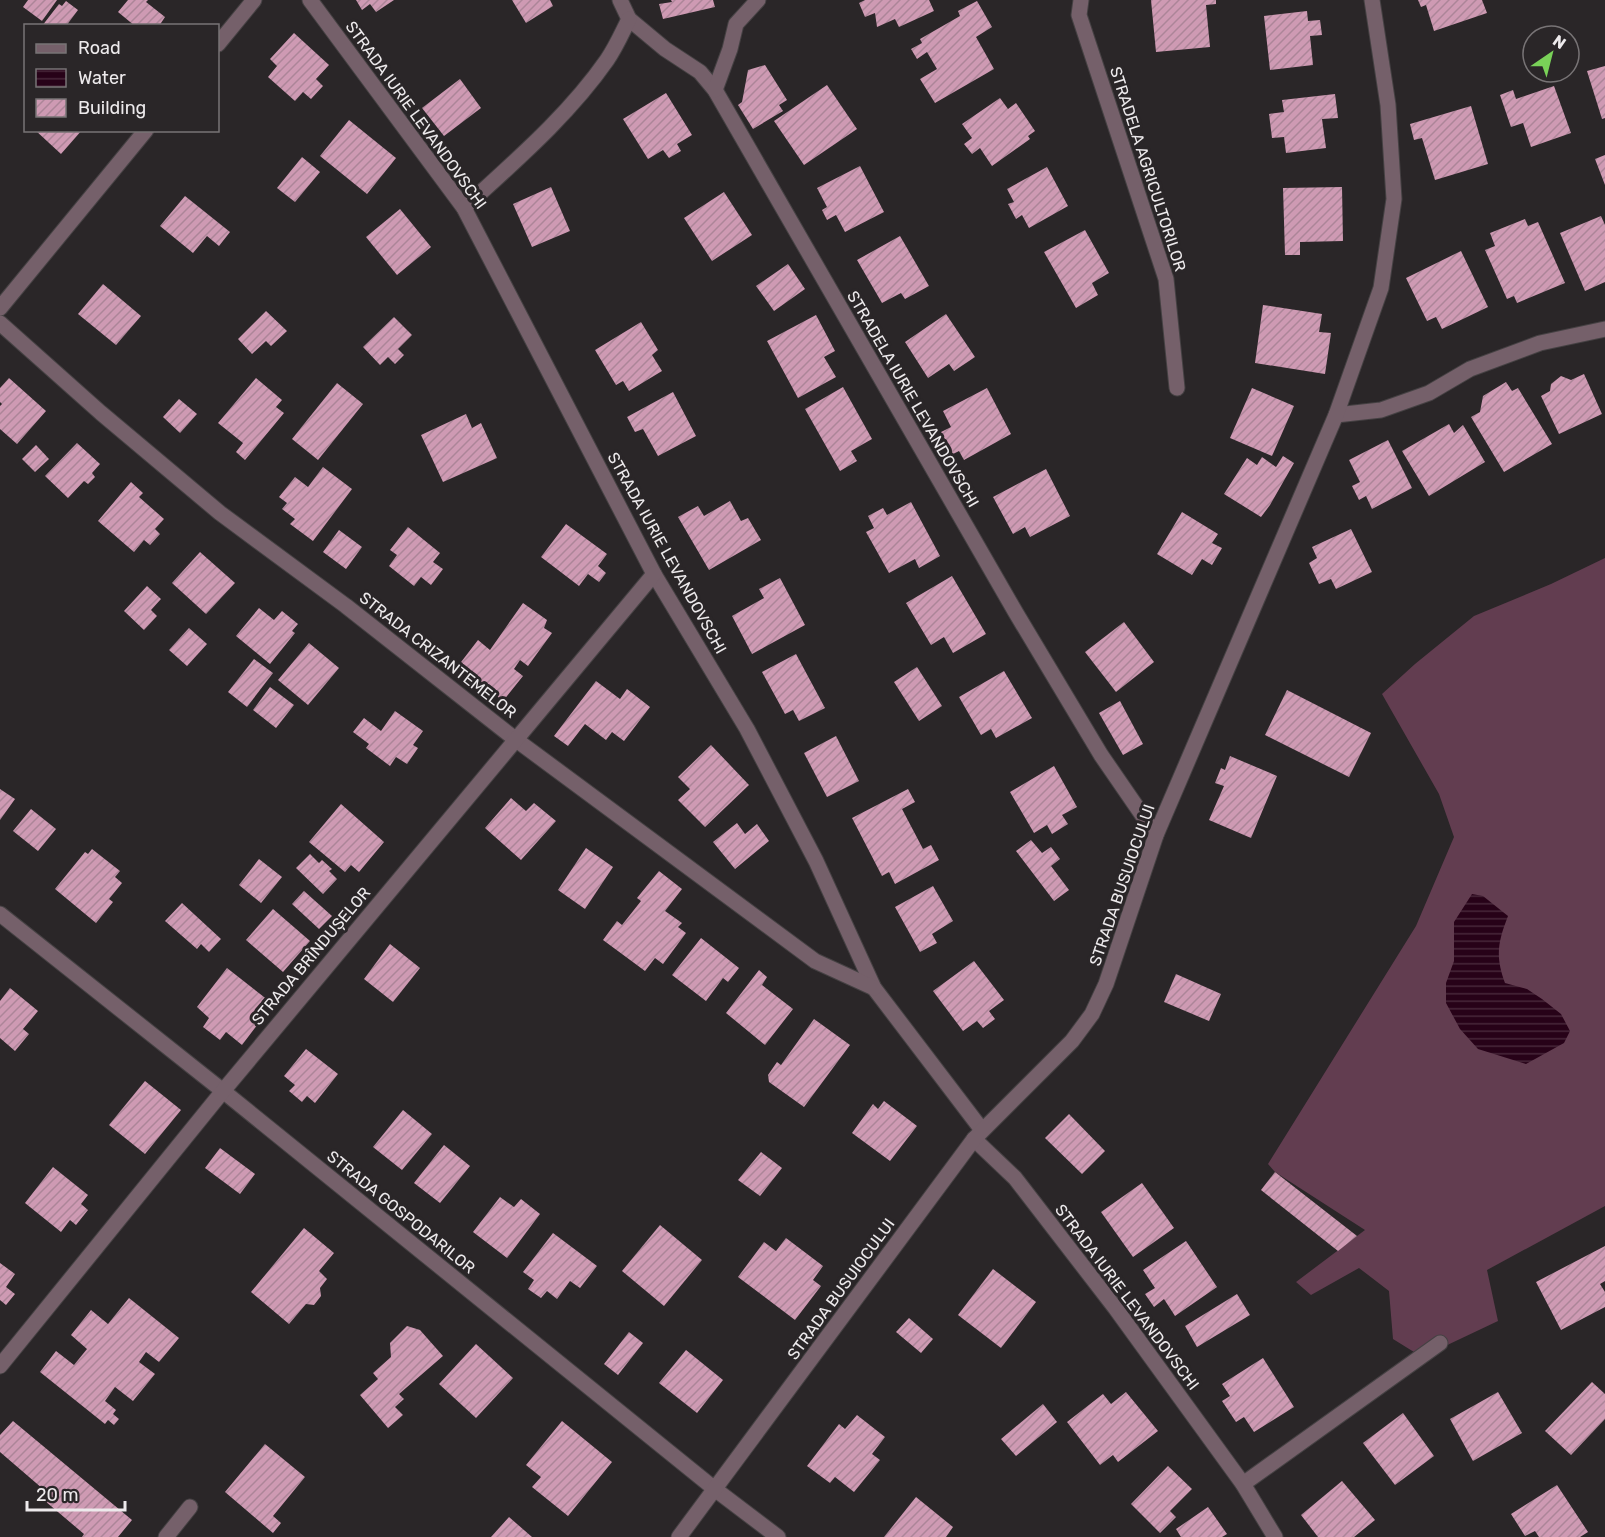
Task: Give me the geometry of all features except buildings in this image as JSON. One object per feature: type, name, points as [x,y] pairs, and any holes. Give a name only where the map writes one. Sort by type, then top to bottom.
[{"type":"street","points":[[219,43],[254,0]]},
{"type":"street","name":"STRADA IURIE LEVANDOVSCHI","points":[[310,0],[464,208],[654,574],[752,740],[816,861],[874,988],[978,1135],[1015,1178],[1116,1309],[1243,1484],[1275,1537]]},
{"type":"street","name":"STRADELA IURIE LEVANDOVSCHI","points":[[620,0],[629,19],[665,49],[700,72],[715,90],[1016,613],[1101,755],[1156,836]]},
{"type":"street","points":[[715,90],[730,49],[736,24],[758,0]]},
{"type":"street","name":"STRADELA AGRICULTORILOR","points":[[1081,0],[1079,15],[1166,279],[1177,388]]},
{"type":"street","name":"STRADA BUSUIOCULUI","points":[[679,1537],[978,1135],[1058,1056],[1092,1014],[1106,984],[1156,836],[1336,415],[1381,288],[1394,199],[1388,105],[1372,0]]},
{"type":"street","points":[[464,208],[579,97],[609,58],[629,19]]},
{"type":"street","points":[[0,308],[144,132]]},
{"type":"street","name":"STRADA CRIZANTEMELOR","points":[[0,323],[101,413],[220,513],[346,606],[515,739],[815,961],[874,988]]},
{"type":"street","points":[[1336,415],[1381,410],[1428,393],[1470,369],[1540,344],[1605,329]]},
{"type":"street","name":"STRADA BRÎNDUȘELOR","points":[[0,1366],[223,1091],[654,574]]},
{"type":"street","name":"STRADA GOSPODARILOR","points":[[0,914],[223,1091],[716,1490],[778,1537]]},
{"type":"street","points":[[1243,1484],[1440,1343]]},
{"type":"street","points":[[166,1537],[190,1507]]},
{"type":"shaded area","points":[[1605,558],[1605,1206],[1487,1270],[1498,1321],[1422,1357],[1393,1339],[1389,1291],[1359,1268],[1311,1295],[1296,1282],[1365,1230],[1275,1172],[1268,1164],[1416,926],[1454,837],[1439,794],[1382,694],[1474,616],[1551,584]]},
{"type":"water","points":[[1472,894],[1483,896],[1508,916],[1499,949],[1505,983],[1527,989],[1542,999],[1561,1014],[1570,1031],[1564,1043],[1526,1064],[1478,1049],[1460,1029],[1446,1003],[1446,983],[1454,961],[1454,922]]}]
